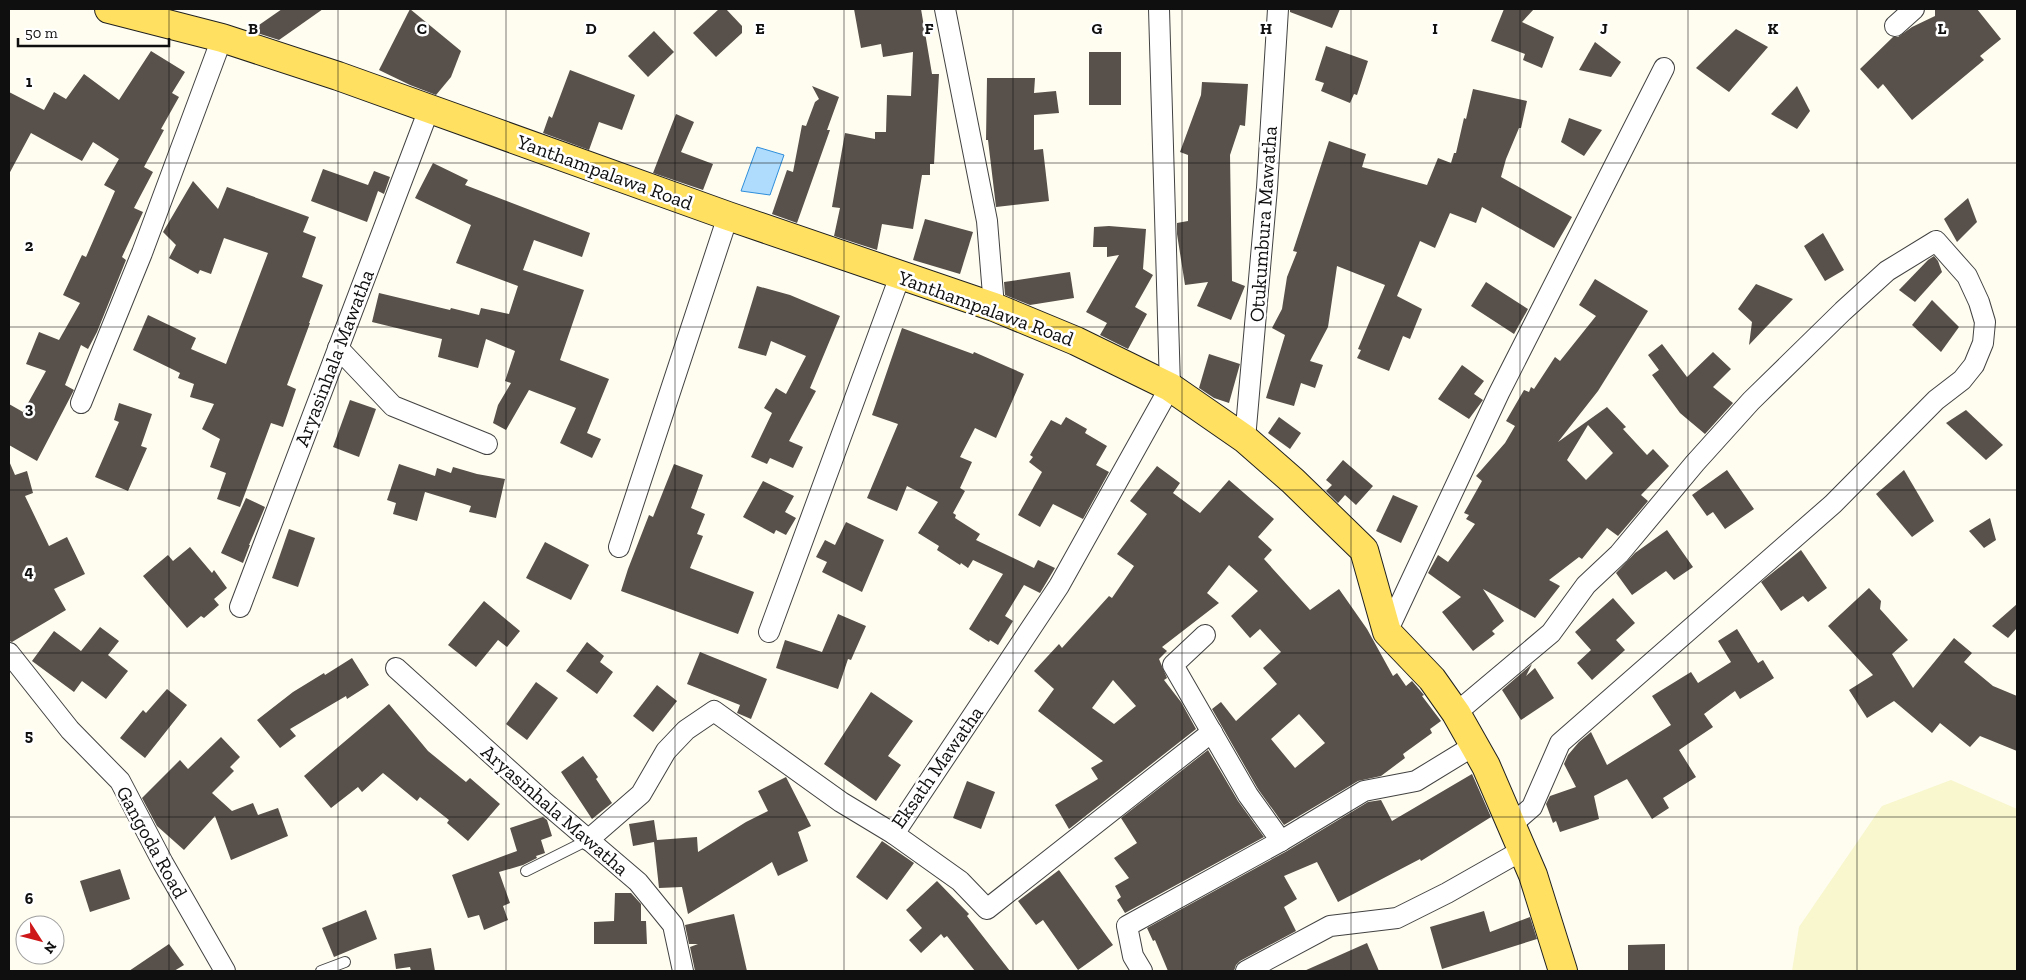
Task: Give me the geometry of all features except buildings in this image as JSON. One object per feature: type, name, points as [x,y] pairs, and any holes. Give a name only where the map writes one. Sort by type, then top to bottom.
[{"type":"main road","name":"Yanthampalawa Road","points":[[109,9],[222,38],[430,109],[728,216],[994,307],[1076,341],[1170,387],[1245,439],[1293,481],[1364,550],[1387,632]]},
{"type":"main road","points":[[1387,632],[1432,679],[1456,713],[1475,745],[1533,875],[1563,971]]},
{"type":"street","points":[[945,9],[987,222],[994,307]]},
{"type":"street","points":[[1158,9],[1170,387]]},
{"type":"street","name":"Otukumbura Mawatha","points":[[1245,439],[1267,188],[1278,9]]},
{"type":"street","points":[[1895,26],[1914,9]]},
{"type":"street","points":[[80,403],[142,253],[222,38]]},
{"type":"street","points":[[1387,632],[1499,393],[1664,68]]},
{"type":"street","name":"Aryasinhala Mawatha","points":[[240,607],[430,109]]},
{"type":"street","points":[[620,547],[728,216]]},
{"type":"street","points":[[1456,713],[1551,633],[1586,585],[1619,554],[1695,463],[1751,401],[1843,310],[1887,271],[1936,241],[1967,276],[1979,302],[1985,322],[1982,343],[1974,365],[1962,380],[1936,400],[1834,504],[1560,742],[1532,807],[1510,826]]},
{"type":"street","points":[[769,632],[900,276]]},
{"type":"street","points":[[338,348],[393,406],[487,444]]},
{"type":"street","name":"Eksath Mawatha","points":[[588,840],[641,794],[666,751],[680,737],[714,711],[841,802],[894,834],[1059,586],[1170,387]]},
{"type":"street","points":[[1205,635],[1173,665],[1248,795],[1281,841]]},
{"type":"street","name":"Gangoda Road","points":[[9,653],[70,730],[120,781],[225,971]]},
{"type":"street","name":"Aryasinhala Mawatha","points":[[396,668],[588,840],[638,882],[673,925],[683,971]]},
{"type":"street","points":[[894,834],[960,881],[987,909],[1212,732]]},
{"type":"street","points":[[1142,971],[1133,956],[1127,926],[1281,841],[1364,791],[1416,781],[1475,745]]},
{"type":"street","points":[[1246,971],[1330,926],[1398,918],[1521,851]]},
{"type":"lane","points":[[526,871],[588,840]]},
{"type":"lane","points":[[321,971],[344,962]]},
{"type":"green space","points":[[1951,780],[2017,809],[2017,971],[1792,971],[1799,927],[1882,806]]},
{"type":"water","points":[[757,147],[784,155],[770,195],[741,191]]}]
